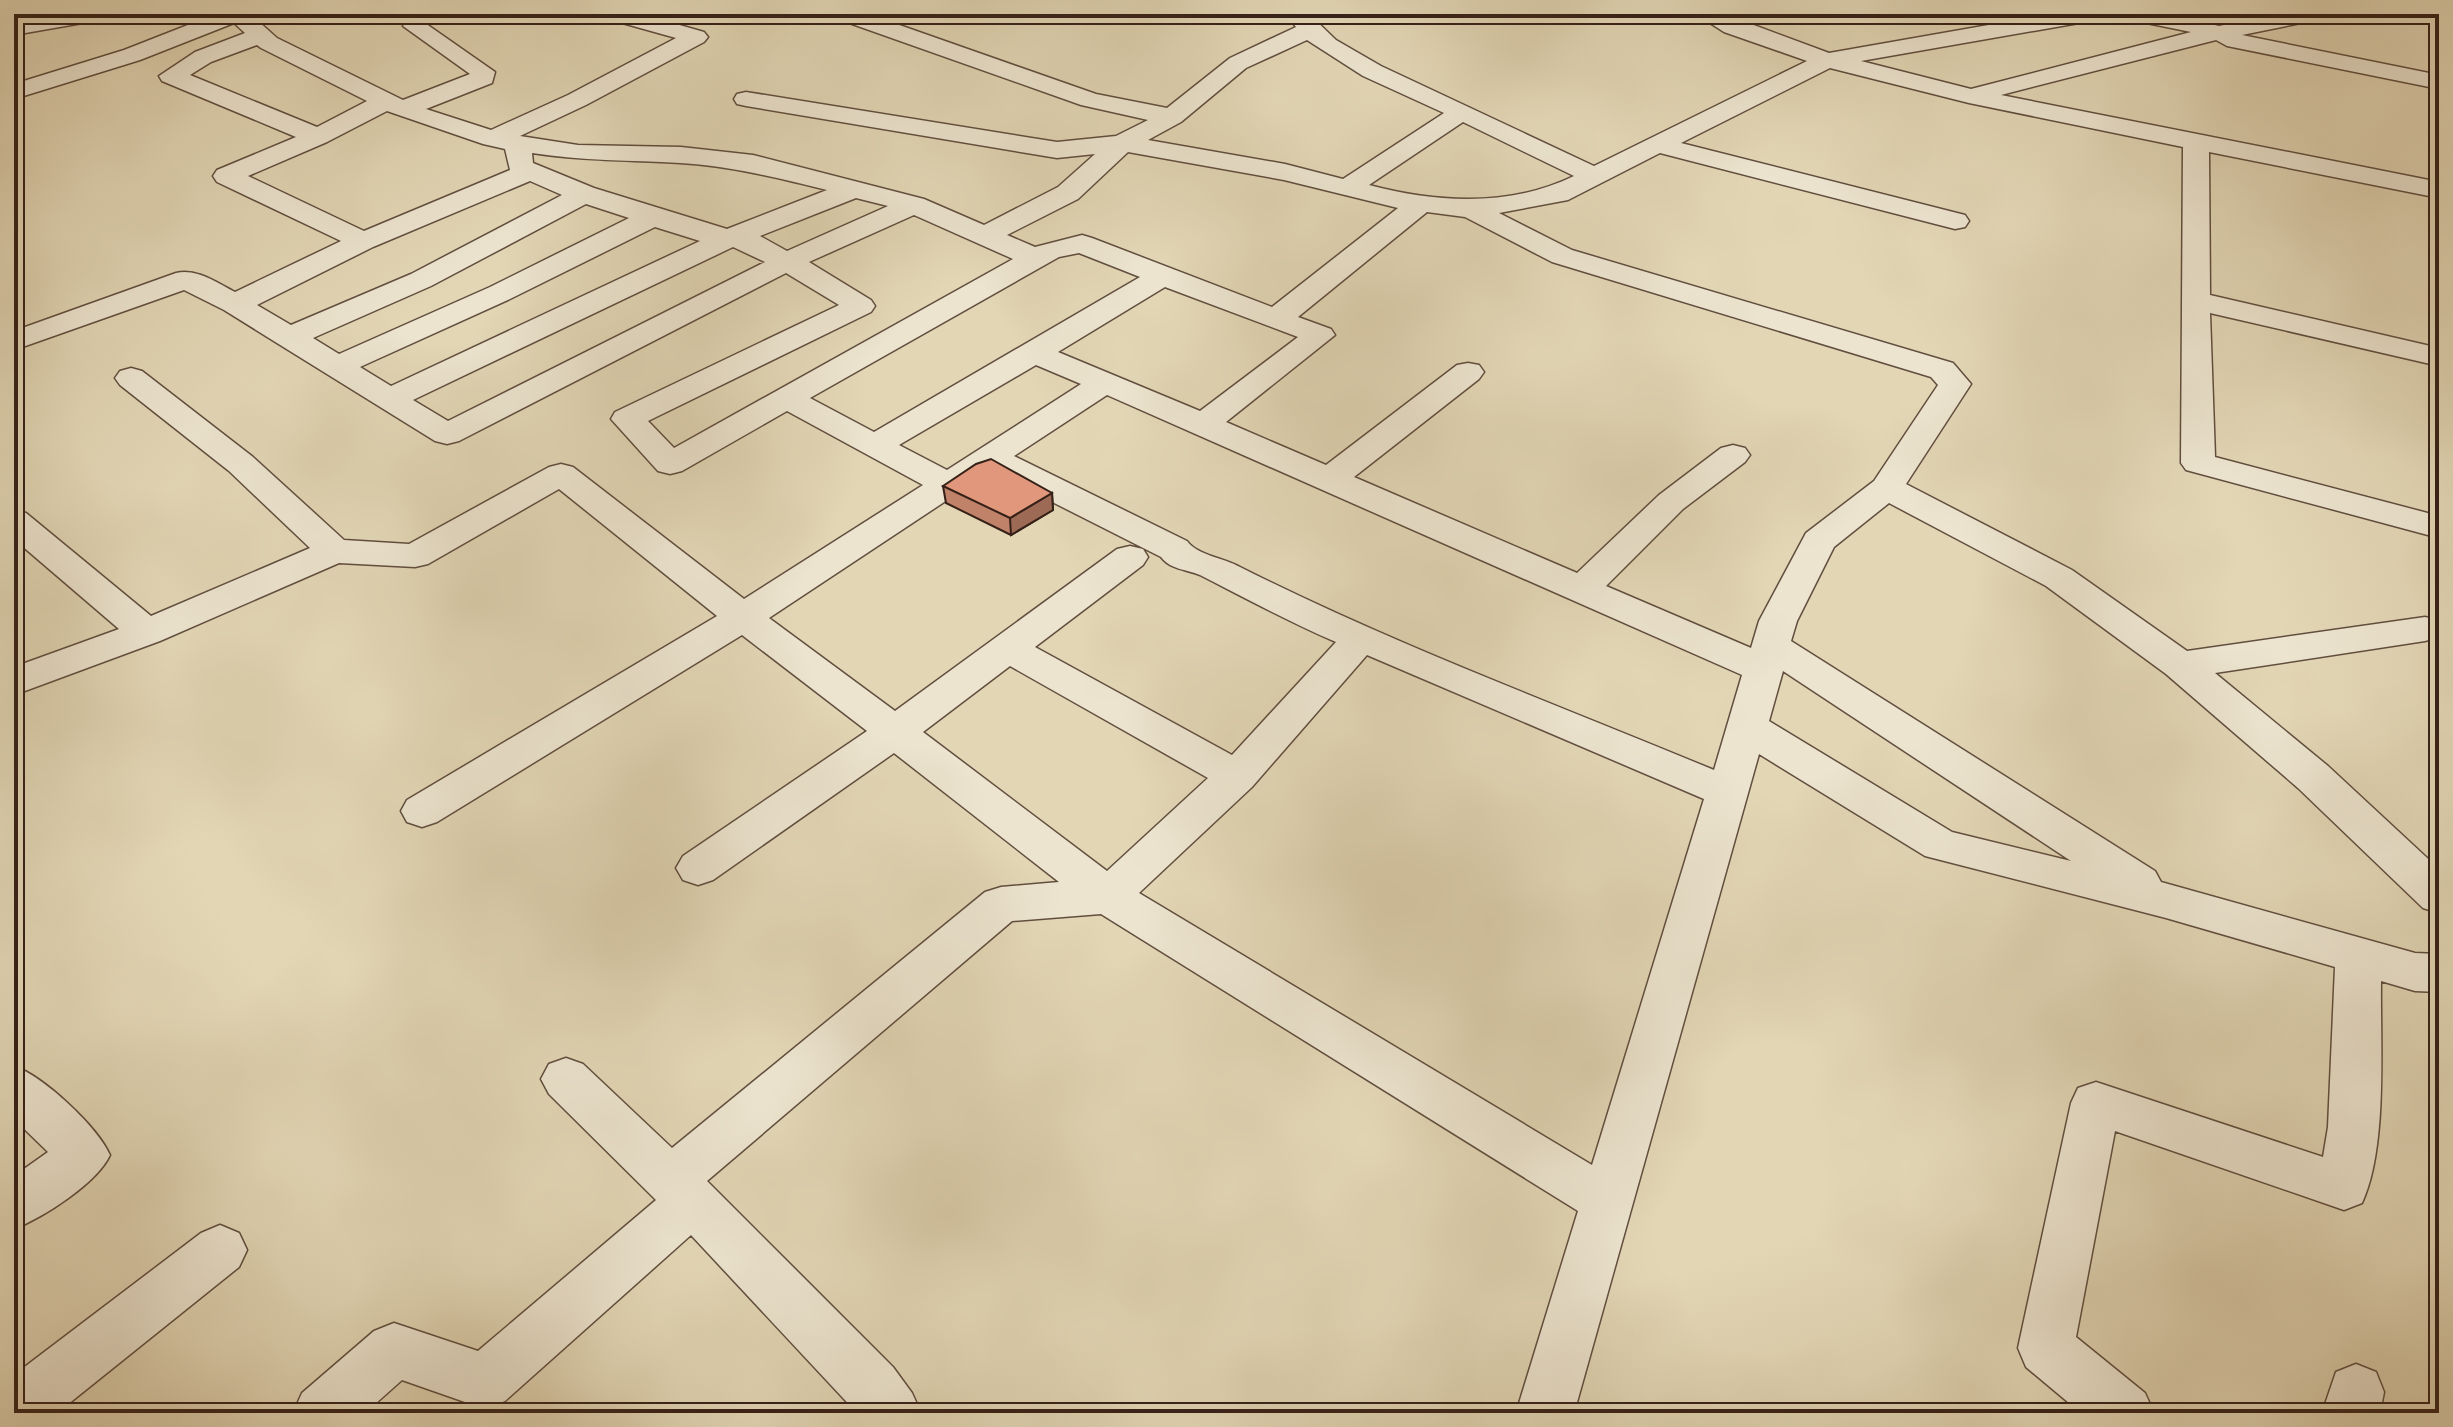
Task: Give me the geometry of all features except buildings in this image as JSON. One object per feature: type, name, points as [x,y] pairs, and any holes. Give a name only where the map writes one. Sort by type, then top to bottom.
[{"type":"street","points":[[14,28],[94,14]]},
{"type":"street","points":[[14,92],[132,55],[237,14],[269,43],[394,105],[513,151],[584,194],[709,235],[748,241],[831,286],[860,306],[627,419],[670,464],[1050,250],[1082,244],[1320,335],[1203,424]]},
{"type":"street","points":[[235,304],[363,241],[513,151],[531,118],[577,100],[696,37],[616,14]]},
{"type":"street","points":[[846,14],[1071,93],[1172,117]]},
{"type":"street","points":[[1707,14],[1732,27],[1827,60],[1969,96],[2439,190]]},
{"type":"street","points":[[746,99],[1057,150],[1122,143],[1285,172],[1421,203],[1472,210],[1558,194],[1827,60],[2079,16],[2114,14]]},
{"type":"street","points":[[2135,14],[2439,82]]},
{"type":"street","points":[[1969,96],[2217,34],[2313,14]]},
{"type":"street","points":[[986,235],[1068,193],[1122,143],[1172,117],[1238,63],[1302,22],[1339,53],[1595,176]]},
{"type":"street","points":[[363,241],[226,176],[394,105],[483,78],[483,72],[414,26]]},
{"type":"street","points":[[261,35],[203,57],[171,76],[318,137]]},
{"type":"street","points":[[1001,141],[1071,93]]},
{"type":"street","points":[[1347,188],[1462,112]]},
{"type":"street","points":[[2196,141],[2198,463],[2439,527]]},
{"type":"street","points":[[1658,145],[1955,221]]},
{"type":"street","points":[[513,151],[681,155],[753,163],[914,205],[1036,258]]},
{"type":"street","points":[[391,398],[730,238],[857,188]]},
{"type":"street","points":[[290,337],[421,280],[584,194]]},
{"type":"street","points":[[1276,319],[1421,203]]},
{"type":"street","points":[[14,341],[186,279],[340,365],[447,434],[786,262],[914,205]]},
{"type":"street","points":[[1472,210],[1562,256],[1942,370],[1955,384],[1887,488],[1819,541],[1778,621],[1545,1413]]},
{"type":"street","points":[[340,365],[500,293],[653,217]]},
{"type":"street","points":[[875,445],[1163,276]]},
{"type":"street","points":[[2195,301],[2439,357]]},
{"type":"street","points":[[1034,353],[1582,589],[1767,657],[2166,901]]},
{"type":"street","points":[[1330,479],[1468,372]]},
{"type":"street","points":[[131,378],[241,464],[334,551]]},
{"type":"street","points":[[422,811],[743,617],[1104,383]]},
{"type":"street","points":[[786,398],[948,484]]},
{"type":"street","points":[[1582,589],[1671,502],[1733,455]]},
{"type":"street","points":[[989,457],[1174,549],[1180,557],[1208,565],[1302,613],[1727,792]]},
{"type":"street","points":[[14,682],[147,632],[334,551],[415,556],[561,474],[1108,896],[1607,1201]]},
{"type":"street","points":[[1887,488],[2059,578],[2180,665],[2313,777],[2439,896]]},
{"type":"street","points":[[14,521],[147,632]]},
{"type":"street","points":[[698,868],[895,732],[1130,557]]},
{"type":"street","points":[[2180,665],[2425,629]]},
{"type":"street","points":[[322,1413],[394,1350],[485,1381],[682,1190],[1001,904],[1108,896],[1237,776],[1362,637]]},
{"type":"street","points":[[1008,648],[1237,776]]},
{"type":"street","points":[[1747,727],[1940,845],[2166,901],[2415,972],[2439,973]]},
{"type":"street","points":[[2125,1413],[2046,1348],[2096,1103],[2344,1187],[2353,1127],[2358,955]]},
{"type":"street","points":[[566,1079],[682,1190],[873,1387],[892,1413]]},
{"type":"street","points":[[14,1087],[85,1155],[14,1205]]},
{"type":"street","points":[[14,1411],[220,1250]]}]
